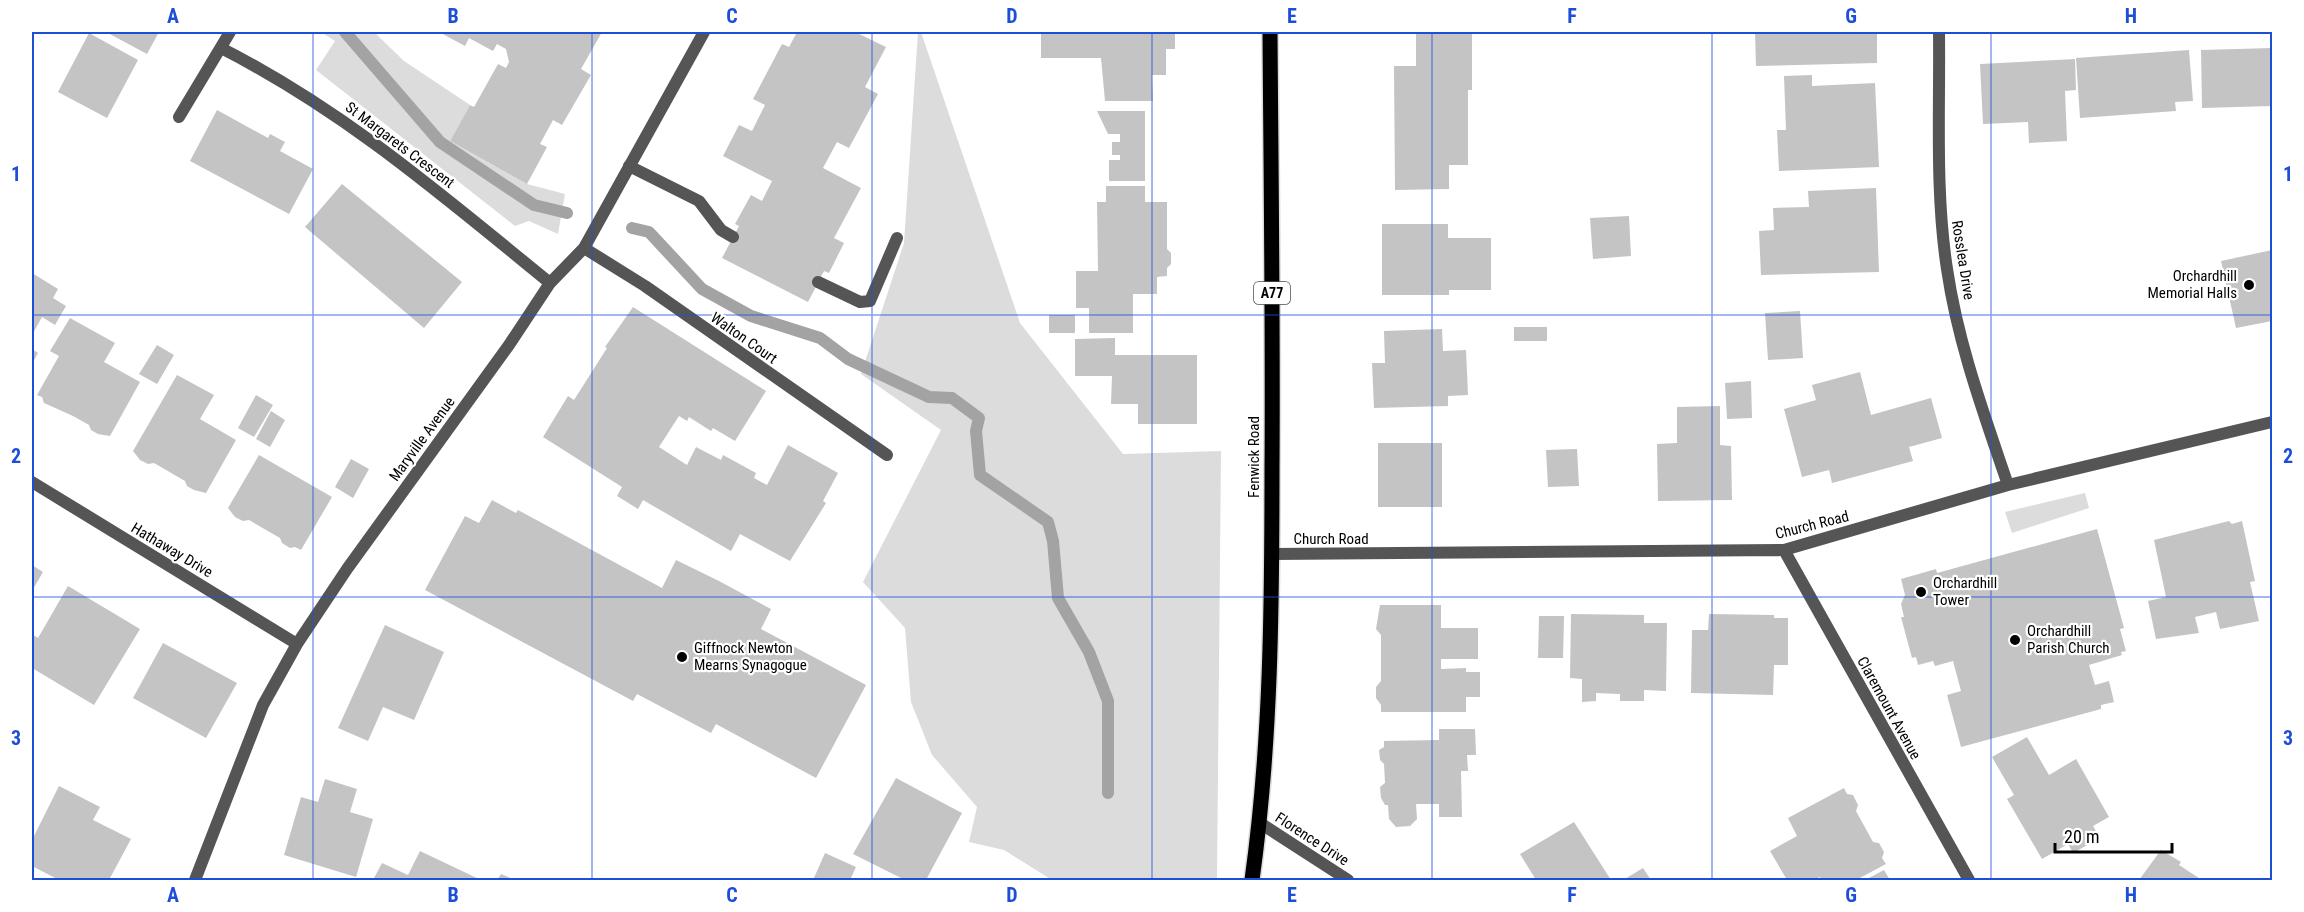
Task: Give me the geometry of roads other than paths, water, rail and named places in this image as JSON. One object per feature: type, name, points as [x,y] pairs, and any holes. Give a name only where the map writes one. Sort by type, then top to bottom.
[{"type":"main road","name":"Fenwick Road","points":[[1252,880],[1260,823],[1270,681],[1273,554],[1270,32]]},
{"type":"street","points":[[179,117],[230,32]]},
{"type":"street","name":"Maryville Avenue","points":[[195,880],[263,705],[297,644],[346,569],[509,345],[550,283],[584,248],[704,32]]},
{"type":"street","name":"Rosslea Drive","points":[[1939,32],[1941,222],[1947,271],[1967,363],[2008,485]]},
{"type":"street","name":"St Margarets Crescent","points":[[222,48],[278,76],[346,122],[439,191],[550,283]]},
{"type":"street","points":[[629,166],[699,201],[721,230],[734,237]]},
{"type":"street","points":[[818,282],[860,302],[870,301],[897,238]]},
{"type":"street","name":"Walton Court","points":[[584,248],[645,286],[886,455]]},
{"type":"street","name":"Church Road","points":[[1273,554],[1784,550],[2008,485],[2272,422]]},
{"type":"street","name":"Hathaway Drive","points":[[32,482],[297,644]]},
{"type":"street","name":"Claremount Avenue","points":[[1784,550],[1969,880]]},
{"type":"street","name":"Florence Drive","points":[[1260,823],[1348,880]]},
{"type":"waterway","points":[[345,32],[440,142],[534,205],[567,213]]},
{"type":"waterway","points":[[632,228],[649,232],[702,289],[751,316],[820,338],[848,359],[929,397],[952,398],[979,418],[976,431],[980,475],[1048,522],[1053,541],[1058,598],[1089,652],[1108,701],[1108,793]]},
{"type":"place","name":"Orchardhill Memorial Halls","points":[[2249,285]]},
{"type":"place","name":"Orchardhill Tower","points":[[1921,592]]},
{"type":"place","name":"Orchardhill Parish Church","points":[[2015,640]]},
{"type":"place","name":"Giffnock Newton Mearns Synagogue","points":[[682,657]]}]
